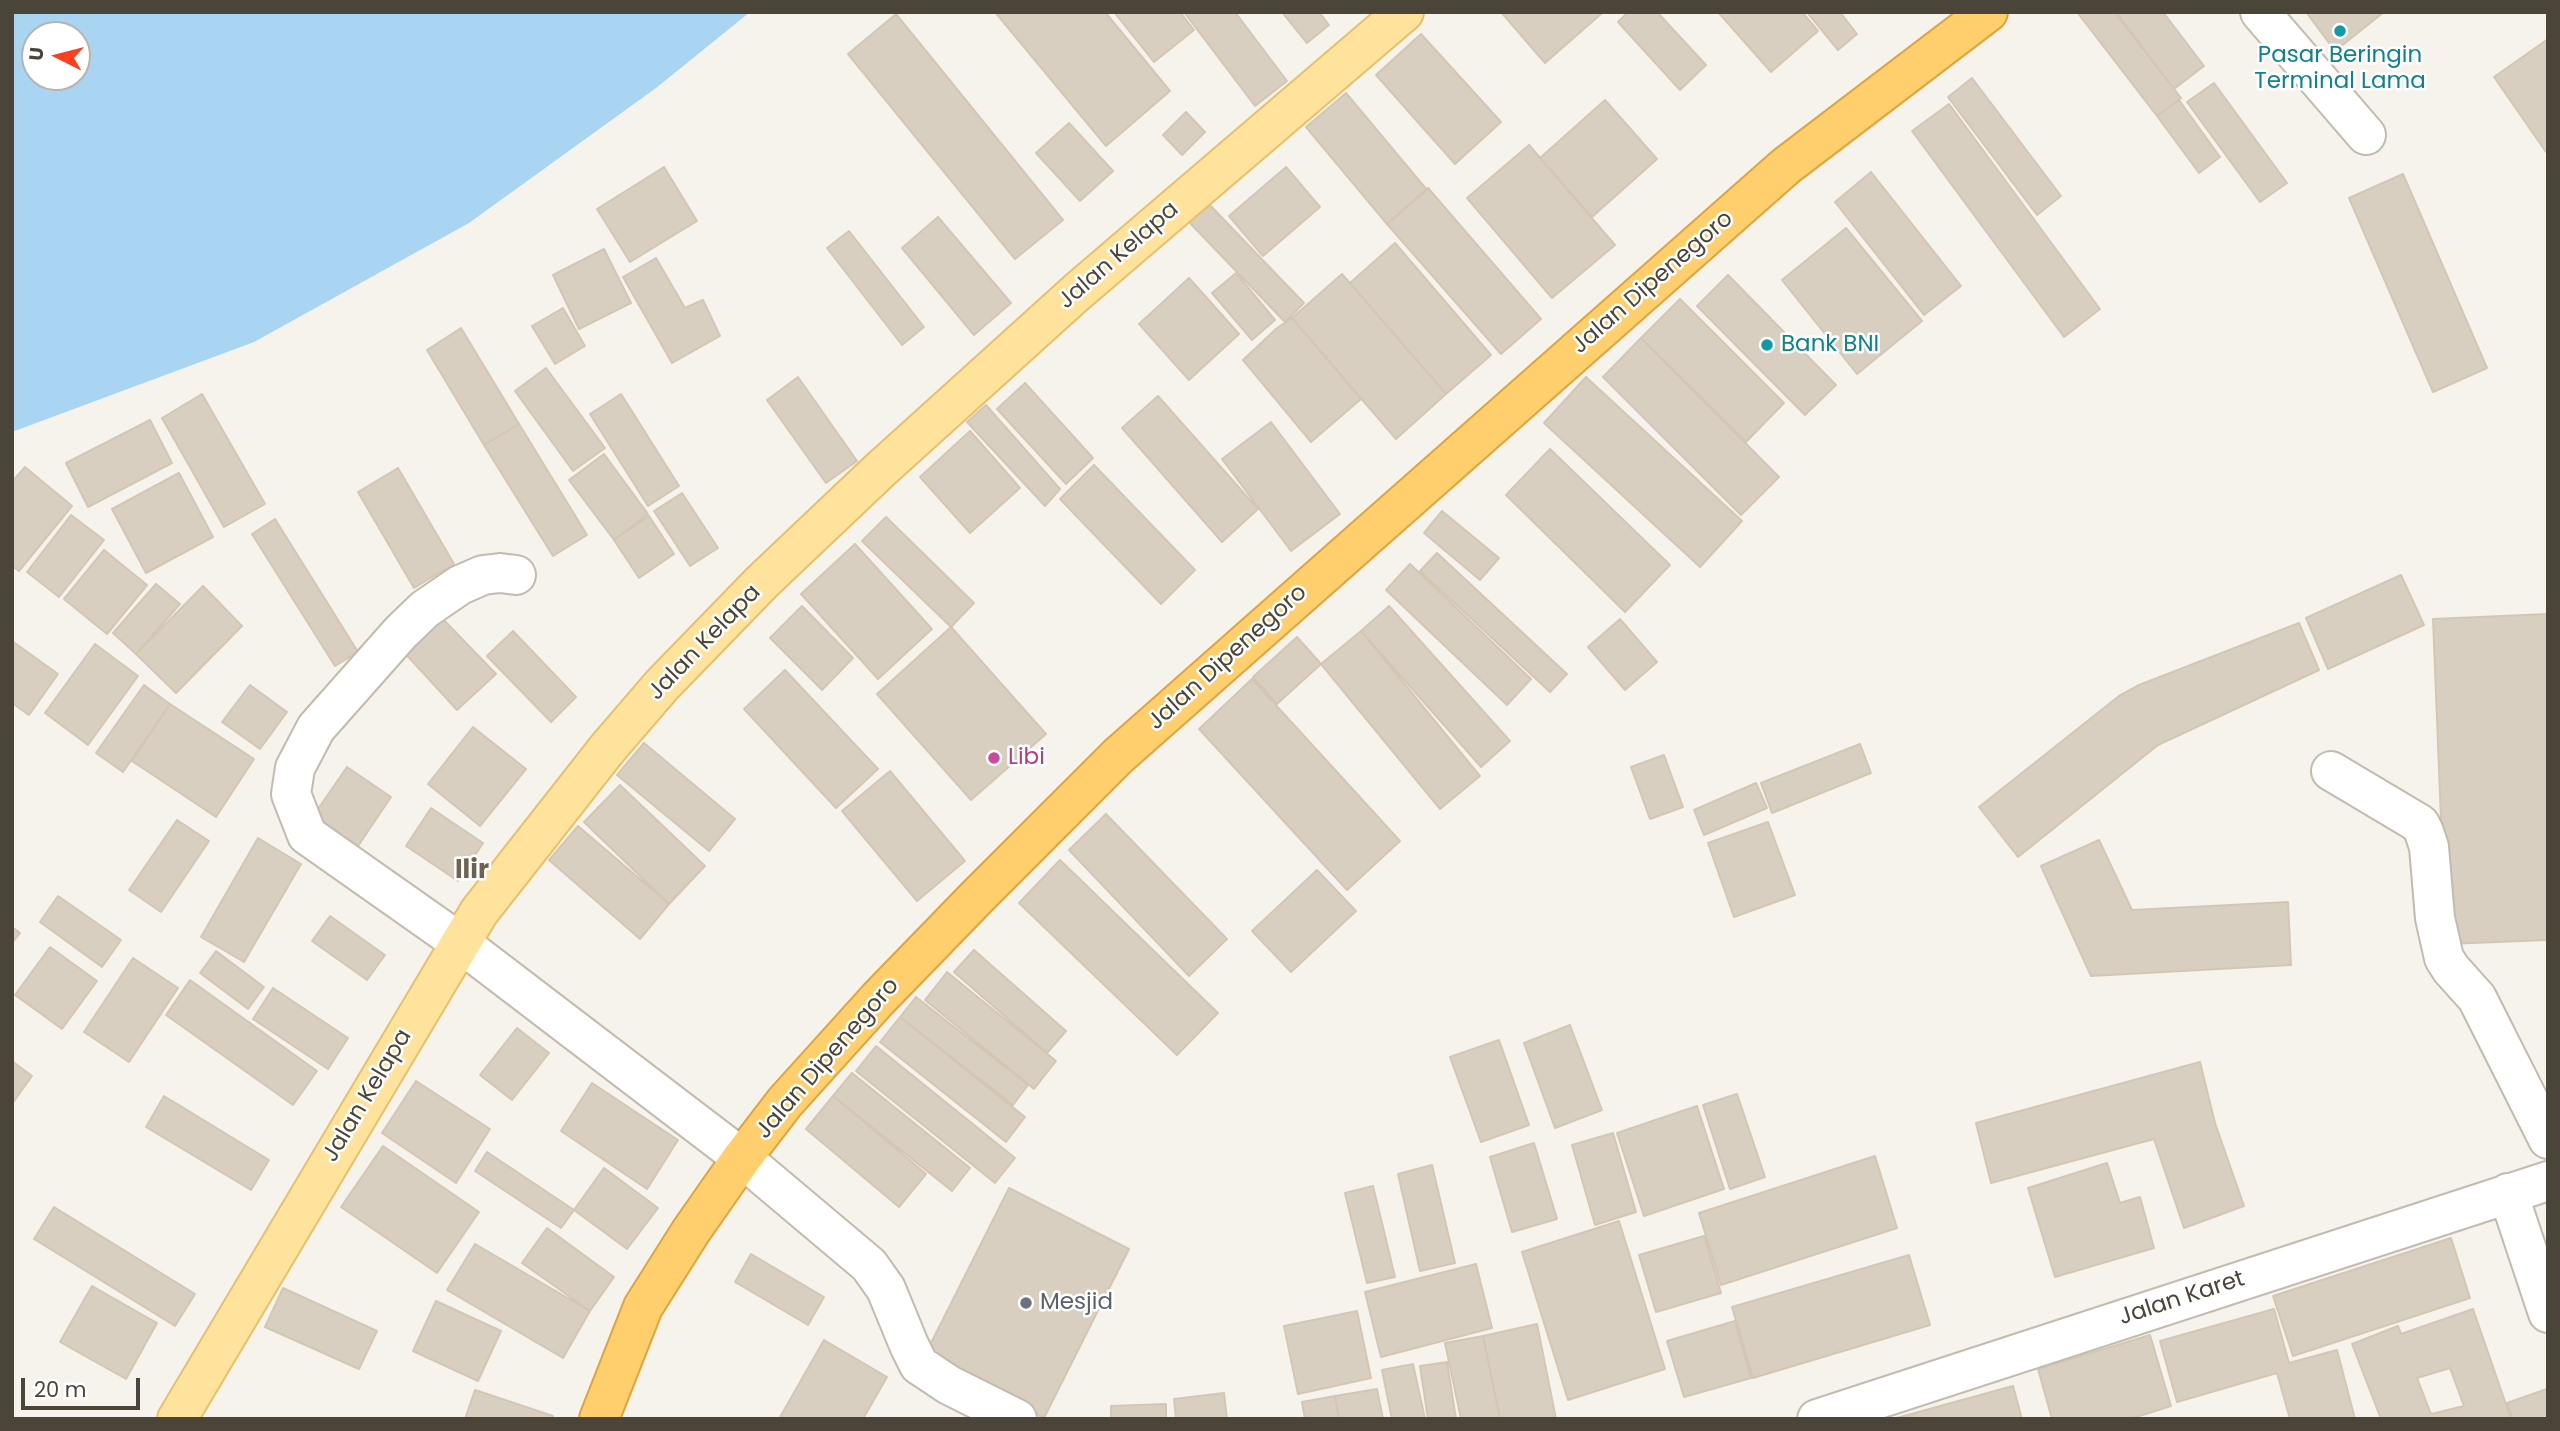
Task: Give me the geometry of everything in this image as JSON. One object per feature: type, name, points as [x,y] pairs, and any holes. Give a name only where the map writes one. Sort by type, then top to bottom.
[{"type":"highway","name":"Jalan Dipenegoro","points":[[599,1419],[643,1307],[691,1231],[785,1102],[878,999],[1118,757],[1786,166],[1988,12]]},
{"type":"main road","name":"Jalan Kelapa","points":[[177,1419],[459,943],[493,893],[607,749],[662,685],[762,582],[879,471],[1077,292],[1404,12]]},
{"type":"street","points":[[2260,12],[2366,135]]},
{"type":"street","points":[[516,575],[483,575],[460,585],[425,609],[401,632],[316,728],[295,768],[291,794],[307,835],[459,943],[742,1158],[869,1265],[886,1289],[919,1365],[949,1385],[1017,1419]]},
{"type":"street","points":[[2331,771],[2420,824],[2429,847],[2435,918],[2444,958],[2477,999],[2548,1139]]},
{"type":"street","name":"Jalan Karet","points":[[1817,1419],[2548,1181]]},
{"type":"street","points":[[2508,1193],[2548,1313]]},
{"type":"water","points":[[12,12],[750,12],[656,88],[469,223],[254,342],[12,432]]},
{"type":"building","points":[[995,12],[1105,12],[1170,91],[1106,146]]},
{"type":"building","points":[[1114,12],[1180,12],[1194,30],[1154,62]]},
{"type":"building","points":[[1184,12],[1235,12],[1287,81],[1255,106]]},
{"type":"building","points":[[1282,12],[1319,12],[1329,25],[1307,43]]},
{"type":"building","points":[[1501,12],[1600,12],[1601,14],[1545,63]]},
{"type":"building","points":[[1628,12],[1657,12],[1706,65],[1680,90],[1618,22]]},
{"type":"building","points":[[1718,12],[1802,12],[1818,31],[1771,72]]},
{"type":"building","points":[[1807,12],[1840,12],[1857,34],[1838,50]]},
{"type":"building","points":[[2077,12],[2114,12],[2181,98],[2157,116]]},
{"type":"building","points":[[2116,12],[2163,12],[2204,66],[2174,89]]},
{"type":"building","name":"Pasar Beringin Terminal Lama","points":[[2306,12],[2384,12],[2335,51]]},
{"type":"building","points":[[896,14],[1063,220],[1015,259],[848,54]]},
{"type":"building","points":[[1421,34],[1501,122],[1455,164],[1376,75]]},
{"type":"building","points":[[2548,39],[2548,151],[2546,152],[2494,77]]},
{"type":"building","points":[[1972,78],[2061,196],[2037,215],[1948,97]]},
{"type":"building","points":[[2214,83],[2287,183],[2260,202],[2187,102]]},
{"type":"building","points":[[1346,93],[1427,190],[1387,224],[1306,127]]},
{"type":"building","points":[[1605,100],[1657,159],[1592,217],[1540,158]]},
{"type":"building","points":[[2179,100],[2220,157],[2199,173],[2157,116]]},
{"type":"building","points":[[1949,104],[2100,309],[2064,337],[1912,131]]},
{"type":"building","points":[[1186,112],[1205,132],[1182,155],[1163,135]]},
{"type":"building","points":[[1069,123],[1113,171],[1080,201],[1036,153]]},
{"type":"building","points":[[1529,145],[1615,245],[1552,298],[1467,198]]},
{"type":"building","points":[[664,167],[697,221],[630,262],[597,209]]},
{"type":"building","points":[[1286,167],[1320,207],[1263,256],[1229,216]]},
{"type":"building","points":[[1871,172],[1961,286],[1924,315],[1835,202]]},
{"type":"building","points":[[2403,174],[2487,368],[2433,392],[2349,198]]},
{"type":"building","points":[[1428,188],[1541,319],[1501,354],[1387,224]]},
{"type":"building","points":[[1206,201],[1304,303],[1285,322],[1187,220]]},
{"type":"building","points":[[938,217],[1011,303],[974,335],[902,248]]},
{"type":"building","points":[[1846,228],[1922,321],[1857,374],[1782,280]]},
{"type":"building","points":[[849,231],[924,327],[902,345],[827,248]]},
{"type":"building","points":[[1395,243],[1491,355],[1446,394],[1350,283]]},
{"type":"building","points":[[604,249],[631,303],[579,329],[553,275]]},
{"type":"building","points":[[656,258],[685,308],[703,300],[720,336],[672,363],[623,277]]},
{"type":"building","points":[[1236,273],[1275,320],[1252,340],[1212,293]]},
{"type":"building","points":[[1342,274],[1446,394],[1396,439],[1292,318]]},
{"type":"building","name":"Bank BNI","points":[[1728,275],[1836,385],[1805,415],[1697,306]]},
{"type":"building","points":[[1189,278],[1239,334],[1189,380],[1139,324]]},
{"type":"building","points":[[1680,299],[1784,403],[1746,442],[1641,338]]},
{"type":"building","points":[[563,308],[585,346],[555,364],[532,326]]},
{"type":"building","points":[[1292,318],[1361,399],[1311,442],[1243,360],[1277,328]]},
{"type":"building","points":[[461,328],[519,424],[484,445],[427,350]]},
{"type":"building","points":[[1641,338],[1779,477],[1741,515],[1603,377]]},
{"type":"building","points":[[546,368],[605,448],[573,471],[515,391]]},
{"type":"building","points":[[798,377],[857,461],[826,483],[767,400]]},
{"type":"building","points":[[1586,377],[1742,521],[1700,567],[1544,423]]},
{"type":"building","points":[[1025,383],[1093,458],[1066,484],[997,409]]},
{"type":"building","points":[[202,394],[265,504],[224,527],[162,418]]},
{"type":"building","points":[[621,394],[679,486],[648,506],[590,414]]},
{"type":"building","points":[[1158,396],[1258,509],[1222,542],[1122,428]]},
{"type":"building","points":[[986,405],[1060,489],[1045,506],[967,422]]},
{"type":"building","points":[[150,420],[172,463],[88,507],[66,463]]},
{"type":"building","points":[[1271,422],[1340,514],[1291,551],[1222,459]]},
{"type":"building","points":[[519,424],[587,535],[553,556],[484,445]]},
{"type":"building","points":[[970,431],[1020,488],[970,533],[920,477]]},
{"type":"building","points":[[1550,449],[1670,565],[1625,612],[1506,495]]},
{"type":"building","points":[[604,454],[648,514],[614,540],[569,480]]},
{"type":"building","points":[[1094,465],[1195,570],[1161,604],[1060,499]]},
{"type":"building","points":[[25,467],[72,506],[19,571],[12,566],[12,482]]},
{"type":"building","points":[[398,468],[454,564],[414,588],[358,492]]},
{"type":"building","points":[[179,473],[213,537],[146,573],[112,509]]},
{"type":"building","points":[[682,493],[718,548],[690,566],[654,511]]},
{"type":"building","points":[[1442,511],[1499,558],[1480,580],[1424,533]]},
{"type":"building","points":[[71,515],[104,540],[59,597],[27,572]]},
{"type":"building","points":[[649,516],[674,554],[639,578],[614,540]]},
{"type":"building","points":[[886,517],[974,603],[951,627],[862,541]]},
{"type":"building","points":[[275,519],[358,652],[335,666],[252,534]]},
{"type":"building","points":[[855,544],[932,629],[878,679],[801,594]]},
{"type":"building","points":[[104,550],[147,585],[107,634],[64,599]]},
{"type":"building","points":[[1437,553],[1567,674],[1550,692],[1420,571]]},
{"type":"building","points":[[1410,564],[1531,679],[1507,705],[1386,590]]},
{"type":"building","points":[[2401,575],[2424,625],[2328,669],[2306,618]]},
{"type":"building","points":[[156,584],[180,604],[136,654],[113,633]]},
{"type":"building","points":[[203,586],[242,626],[176,693],[136,654]]},
{"type":"building","points":[[802,606],[853,658],[822,690],[770,638]]},
{"type":"building","points":[[1389,606],[1510,741],[1481,767],[1361,631]]},
{"type":"building","points":[[2548,614],[2548,940],[2446,944],[2433,619]]},
{"type":"building","points":[[439,615],[496,674],[457,710],[402,650]]},
{"type":"building","points":[[1620,619],[1657,662],[1625,690],[1588,647]]},
{"type":"building","points":[[2299,623],[2319,670],[2158,745],[2018,857],[1979,807],[2119,696],[2139,685]]},
{"type":"building","points":[[951,627],[1046,734],[971,800],[877,694]]},
{"type":"building","points":[[513,631],[576,697],[551,722],[487,656]]},
{"type":"building","points":[[1361,631],[1480,776],[1440,809],[1321,664]]},
{"type":"building","points":[[1297,637],[1321,664],[1277,704],[1253,677]]},
{"type":"building","points":[[12,641],[58,674],[29,715],[12,703]]},
{"type":"building","points":[[95,644],[138,676],[88,745],[45,713]]},
{"type":"building","points":[[785,670],[878,769],[836,808],[744,709]]},
{"type":"building","points":[[1252,679],[1400,841],[1347,890],[1199,729]]},
{"type":"building","points":[[144,685],[170,704],[123,772],[96,753]]},
{"type":"building","points":[[250,685],[287,712],[260,749],[222,722]]},
{"type":"building","points":[[170,704],[254,759],[216,817],[132,761]]},
{"type":"building","points":[[473,727],[526,769],[480,826],[428,784]]},
{"type":"building","points":[[644,743],[735,819],[709,851],[617,775]]},
{"type":"building","points":[[1860,744],[1871,773],[1772,813],[1761,783]]},
{"type":"building","points":[[1664,755],[1683,807],[1650,819],[1631,767]]},
{"type":"building","points":[[347,767],[391,797],[354,852],[309,822]]},
{"type":"building","points":[[890,771],[965,861],[917,901],[842,811]]},
{"type":"building","points":[[1756,783],[1767,808],[1704,835],[1694,810]]},
{"type":"building","points":[[620,785],[705,866],[669,904],[584,822]]},
{"type":"building","points":[[431,808],[483,843],[458,881],[406,846]]},
{"type":"building","points":[[1106,814],[1227,939],[1189,976],[1069,850]]},
{"type":"building","points":[[177,820],[209,841],[161,912],[129,890]]},
{"type":"building","points":[[1768,822],[1795,895],[1734,917],[1708,843]]},
{"type":"building","points":[[578,826],[669,904],[640,939],[549,860]]},
{"type":"building","points":[[258,838],[301,864],[244,962],[201,937]]},
{"type":"building","points":[[2099,840],[2132,910],[2288,902],[2291,965],[2091,976],[2041,866]]},
{"type":"building","points":[[1060,860],[1218,1013],[1177,1055],[1019,903]]},
{"type":"building","points":[[1317,870],[1356,911],[1291,972],[1252,931]]},
{"type":"building","points":[[58,896],[121,940],[102,967],[40,922]]},
{"type":"building","points":[[330,916],[385,955],[367,980],[312,941]]},
{"type":"building","points":[[12,927],[20,933],[12,943]]},
{"type":"building","points":[[50,947],[97,981],[62,1029],[15,995]]},
{"type":"building","points":[[974,950],[1066,1031],[1047,1053],[954,972]]},
{"type":"building","points":[[216,951],[264,987],[248,1009],[200,973]]},
{"type":"building","points":[[133,958],[178,988],[129,1062],[84,1032]]},
{"type":"building","points":[[947,972],[1056,1061],[1034,1089],[925,1000]]},
{"type":"building","points":[[190,980],[317,1071],[293,1105],[166,1015]]},
{"type":"building","points":[[273,988],[348,1038],[328,1069],[253,1019]]},
{"type":"building","points":[[916,997],[1028,1085],[1013,1105],[900,1017]]},
{"type":"building","points":[[900,1017],[1025,1117],[1006,1142],[880,1042]]},
{"type":"building","points":[[1570,1025],[1602,1110],[1555,1128],[1524,1043]]},
{"type":"building","points":[[517,1028],[549,1053],[512,1100],[480,1075]]},
{"type":"building","points":[[1499,1040],[1529,1125],[1481,1142],[1450,1057]]},
{"type":"building","points":[[876,1046],[1015,1158],[995,1183],[856,1071]]},
{"type":"building","points":[[12,1061],[32,1076],[12,1104]]},
{"type":"building","points":[[2200,1062],[2215,1123],[2244,1206],[2184,1228],[2154,1139],[1991,1183],[1976,1123]]},
{"type":"building","points":[[852,1073],[970,1168],[952,1191],[833,1096]]},
{"type":"building","points":[[416,1081],[490,1129],[456,1183],[382,1133]]},
{"type":"building","points":[[592,1083],[678,1140],[647,1189],[561,1131]]},
{"type":"building","points":[[1737,1094],[1765,1177],[1730,1189],[1703,1105]]},
{"type":"building","points":[[164,1096],[269,1160],[251,1190],[146,1127]]},
{"type":"building","points":[[833,1096],[926,1174],[899,1207],[806,1129]]},
{"type":"building","points":[[1697,1106],[1724,1189],[1644,1216],[1617,1133]]},
{"type":"building","points":[[1613,1133],[1636,1212],[1595,1225],[1572,1145]]},
{"type":"building","points":[[1534,1143],[1557,1219],[1512,1232],[1490,1157]]},
{"type":"building","points":[[383,1146],[479,1212],[437,1273],[341,1207]]},
{"type":"building","points":[[487,1152],[574,1210],[561,1228],[475,1171]]},
{"type":"building","points":[[1875,1156],[1897,1228],[1721,1285],[1699,1213]]},
{"type":"building","points":[[2107,1163],[2120,1203],[2140,1197],[2154,1248],[2055,1277],[2028,1188]]},
{"type":"building","points":[[1432,1165],[1455,1263],[1420,1271],[1398,1174]]},
{"type":"building","points":[[604,1168],[658,1208],[627,1249],[574,1210]]},
{"type":"building","points":[[1373,1186],[1395,1277],[1367,1283],[1345,1193]]},
{"type":"building","name":"Mesjid","points":[[1009,1188],[1129,1249],[1044,1418],[924,1357]]},
{"type":"building","points":[[54,1207],[195,1294],[175,1326],[34,1239]]},
{"type":"building","points":[[1619,1221],[1665,1369],[1568,1400],[1522,1252]]},
{"type":"building","points":[[547,1228],[614,1277],[590,1311],[522,1263]]},
{"type":"building","points":[[1704,1236],[1721,1293],[1656,1312],[1639,1255]]},
{"type":"building","points":[[2451,1238],[2470,1298],[2293,1356],[2273,1296]]},
{"type":"building","points":[[475,1244],[590,1311],[563,1358],[447,1290]]},
{"type":"building","points":[[751,1254],[824,1297],[808,1325],[735,1282]]},
{"type":"building","points":[[1909,1255],[1930,1325],[1753,1378],[1732,1307]]},
{"type":"building","points":[[1476,1264],[1492,1328],[1381,1357],[1365,1292]]},
{"type":"building","points":[[92,1286],[157,1323],[126,1379],[60,1342]]},
{"type":"building","points":[[283,1288],[377,1331],[359,1369],[265,1327]]},
{"type":"building","points":[[436,1301],[501,1331],[478,1381],[413,1351]]},
{"type":"building","points":[[2274,1309],[2289,1363],[2337,1350],[2355,1419],[2290,1419],[2277,1373],[2177,1402],[2160,1341]]},
{"type":"building","points":[[2473,1309],[2511,1419],[2381,1419],[2352,1344],[2398,1326],[2401,1334]],"holes":[[[2450,1368],[2464,1406],[2431,1414],[2417,1378]]]},
{"type":"building","points":[[1357,1311],[1371,1378],[1298,1394],[1284,1326]]},
{"type":"building","points":[[1735,1321],[1751,1378],[1684,1397],[1667,1341]]},
{"type":"building","points":[[1537,1324],[1556,1419],[1500,1419],[1483,1336]]},
{"type":"building","points":[[2150,1335],[2171,1406],[2130,1419],[2052,1419],[2038,1369]]},
{"type":"building","points":[[1483,1336],[1500,1419],[1461,1419],[1445,1343]]},
{"type":"building","points":[[824,1340],[887,1377],[863,1419],[779,1419]]},
{"type":"building","points":[[1447,1362],[1456,1419],[1428,1419],[1420,1366]]},
{"type":"building","points":[[1413,1364],[1425,1419],[1392,1419],[1382,1370]]},
{"type":"building","points":[[2013,1386],[2022,1419],[1893,1419]]},
{"type":"building","points":[[1377,1389],[1383,1419],[1339,1419],[1335,1396]]},
{"type":"building","points":[[2547,1389],[2548,1419],[2513,1419],[2507,1403]]},
{"type":"building","points":[[475,1390],[553,1416],[552,1419],[465,1419]]},
{"type":"building","points":[[1224,1393],[1227,1419],[1176,1419],[1174,1399]]},
{"type":"building","points":[[1335,1396],[1339,1419],[1305,1419],[1302,1402]]},
{"type":"building","points":[[1166,1404],[1166,1419],[1111,1419],[1111,1406]]},
{"type":"place","name":"Pasar Beringin Terminal Lama","points":[[2340,31]]},
{"type":"place","name":"Bank BNI","points":[[1767,345]]},
{"type":"place","name":"Libi","points":[[994,758]]},
{"type":"place","name":"Mesjid","points":[[1026,1303]]},
{"type":"district","name":"Ilir","points":[[472,871]]}]
